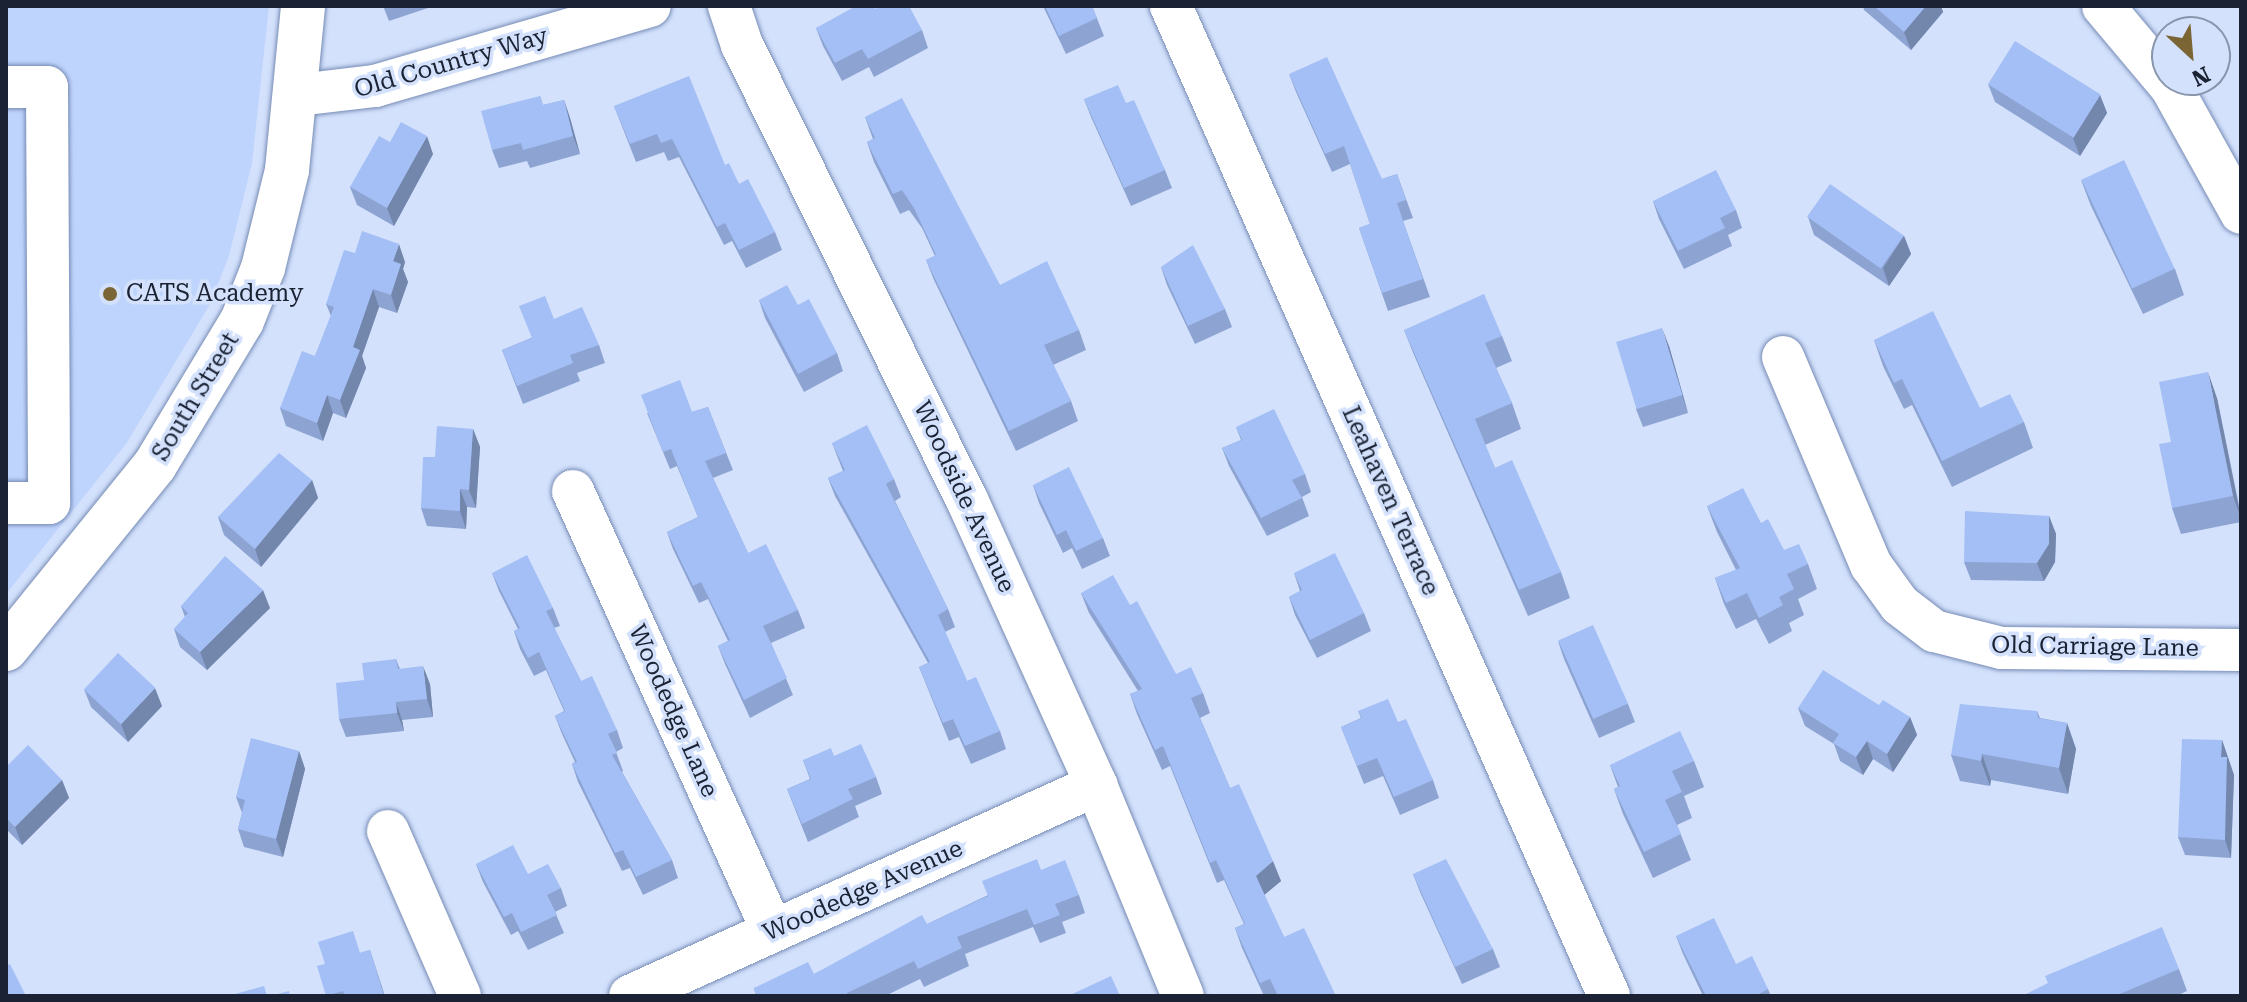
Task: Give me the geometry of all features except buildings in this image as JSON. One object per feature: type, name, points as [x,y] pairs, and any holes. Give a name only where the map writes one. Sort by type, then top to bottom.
[{"type":"main road","name":"South Street","points":[[6,649],[99,539],[175,437],[242,321],[272,237],[298,95],[303,6]]},
{"type":"street","name":"Old Country Way","points":[[298,95],[375,86],[650,6]]},
{"type":"street","name":"Woodside Avenue","points":[[729,6],[742,45],[967,500],[1096,785],[1183,996]]},
{"type":"street","name":"Leahaven Terrace","points":[[1171,6],[1609,996]]},
{"type":"street","points":[[2103,6],[2171,87],[2241,213]]},
{"type":"street","points":[[6,87],[47,87],[49,503]]},
{"type":"street","name":"Old Carriage Lane","points":[[1783,357],[1871,565],[1900,605],[1934,631],[2001,648],[2241,650]]},
{"type":"street","name":"Woodedge Lane","points":[[573,491],[773,931]]},
{"type":"street","points":[[6,503],[49,503],[99,539]]},
{"type":"street","name":"Woodedge Avenue","points":[[630,996],[1096,785]]},
{"type":"street","points":[[388,831],[460,996]]},
{"type":"shaded area","name":"CATS Academy","points":[[6,6],[269,6],[252,163],[229,256],[209,306],[126,444],[6,594]]},
{"type":"place","name":"CATS Academy","points":[[110,294]]}]
